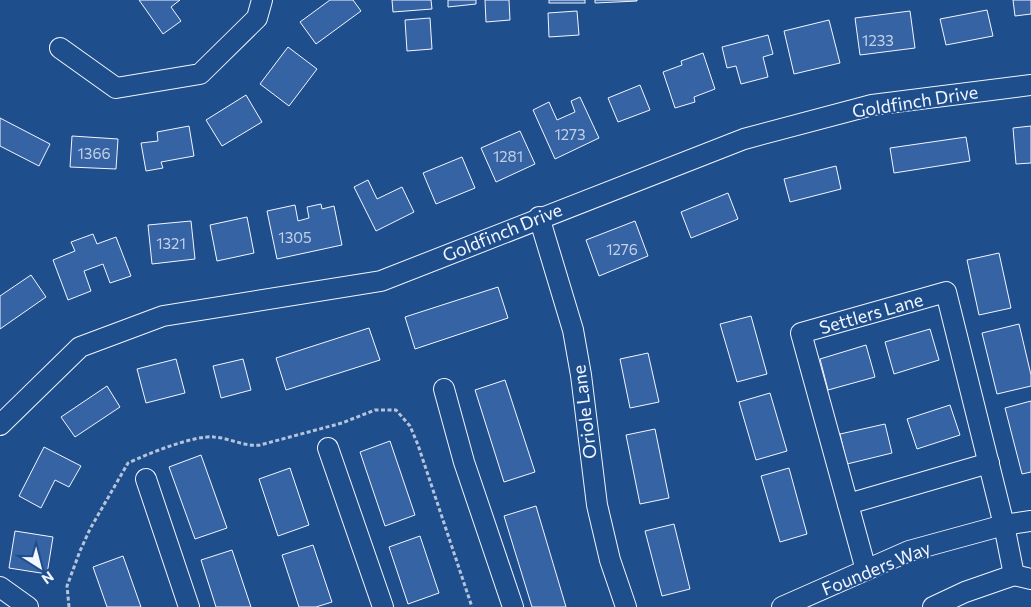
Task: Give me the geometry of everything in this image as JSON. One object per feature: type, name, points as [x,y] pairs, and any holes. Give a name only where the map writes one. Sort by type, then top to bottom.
[{"type":"street","points":[[60,48],[116,88],[200,74],[257,18],[262,0]]},
{"type":"street","name":"Goldfinch Drive","points":[[0,425],[80,347],[163,316],[381,281],[539,217],[753,136],[872,105],[1031,84]]},
{"type":"street","name":"Oriole Lane","points":[[539,217],[564,293],[573,330],[581,375],[595,496],[610,560],[626,607]]},
{"type":"street","name":"Settlers Lane","points":[[866,570],[801,333],[946,292],[1004,525],[1022,577]]},
{"type":"street","points":[[444,389],[464,462],[513,607]]},
{"type":"street","points":[[328,448],[383,607]]},
{"type":"street","points":[[848,504],[989,463]]},
{"type":"street","points":[[146,479],[190,607]]},
{"type":"street","name":"Founders Way","points":[[782,607],[908,552],[1004,525],[1031,521]]},
{"type":"street","points":[[933,607],[965,592],[1022,577]]},
{"type":"street","points":[[0,586],[28,607]]},
{"type":"path","points":[[69,607],[67,586],[86,536],[128,463],[184,443],[213,436],[253,446],[260,445],[342,423],[375,410],[396,410],[410,426],[472,607]]},
{"type":"building","points":[[139,0],[180,0],[171,7],[181,21],[163,34]]},
{"type":"building","points":[[330,0],[353,0],[361,11],[316,44],[300,22]]},
{"type":"building","points":[[392,0],[431,0],[432,9],[393,12]]},
{"type":"building","points":[[448,0],[476,0],[476,4],[448,7]]},
{"type":"building","points":[[485,0],[509,0],[510,20],[486,22]]},
{"type":"building","points":[[549,0],[585,0],[585,3],[549,3]]},
{"type":"building","points":[[595,0],[637,0],[637,1],[595,3]]},
{"type":"building","points":[[1013,0],[1031,0],[1031,14],[1015,16]]},
{"type":"building","points":[[987,10],[993,36],[946,45],[940,19]]},
{"type":"building","points":[[577,11],[579,35],[549,37],[548,13]]},
{"type":"building","points":[[910,11],[915,48],[860,55],[855,18]]},
{"type":"building","points":[[430,18],[432,49],[407,51],[405,20]]},
{"type":"building","points":[[829,20],[840,63],[794,74],[784,31]]},
{"type":"building","points":[[768,35],[773,54],[763,57],[768,77],[741,84],[736,66],[727,68],[722,47]]},
{"type":"building","points":[[288,47],[317,69],[289,106],[260,84]]},
{"type":"building","points":[[703,53],[715,89],[694,97],[695,102],[675,108],[663,72],[682,65],[681,61]]},
{"type":"building","points":[[640,85],[650,110],[618,122],[608,98]]},
{"type":"building","points":[[246,95],[262,122],[222,146],[206,120]]},
{"type":"building","points":[[580,97],[599,138],[555,159],[533,110],[549,102],[557,120],[575,112],[571,101]]},
{"type":"building","points":[[0,118],[50,144],[39,166],[0,146]]},
{"type":"building","points":[[189,126],[194,156],[161,162],[163,168],[146,171],[141,143],[158,141],[157,132]]},
{"type":"building","points":[[1031,126],[1031,163],[1016,164],[1013,128]]},
{"type":"building","points":[[520,131],[535,164],[496,182],[481,148]]},
{"type":"building","points":[[72,136],[118,139],[116,169],[70,167]]},
{"type":"building","points":[[966,137],[970,161],[894,173],[890,148]]},
{"type":"building","points":[[462,157],[475,188],[436,204],[423,173]]},
{"type":"building","points":[[836,166],[841,189],[790,202],[784,179]]},
{"type":"building","points":[[368,180],[377,199],[402,187],[414,212],[376,231],[354,187]]},
{"type":"building","points":[[728,193],[738,219],[691,238],[681,212]]},
{"type":"building","points":[[321,204],[322,209],[334,206],[342,245],[277,259],[267,211],[295,205],[298,221],[309,218],[307,207]]},
{"type":"building","points":[[247,217],[254,253],[217,261],[210,225]]},
{"type":"building","points":[[191,221],[195,259],[152,264],[148,225]]},
{"type":"building","points":[[635,221],[648,256],[599,276],[586,240]]},
{"type":"building","points":[[93,234],[97,244],[116,237],[131,276],[110,283],[103,264],[84,271],[91,291],[68,300],[53,260],[75,251],[71,242]]},
{"type":"building","points":[[999,253],[1011,308],[979,315],[967,260]]},
{"type":"building","points":[[31,275],[46,297],[0,329],[0,296]]},
{"type":"building","points":[[498,287],[508,318],[415,349],[405,317]]},
{"type":"building","points":[[751,316],[767,374],[737,382],[720,324]]},
{"type":"building","points":[[1019,324],[1031,375],[1031,386],[997,394],[982,333]]},
{"type":"building","points":[[369,328],[380,360],[286,390],[276,358]]},
{"type":"building","points":[[930,329],[939,360],[894,374],[885,342]]},
{"type":"building","points":[[866,345],[875,377],[828,390],[820,359]]},
{"type":"building","points":[[648,353],[659,402],[630,408],[620,359]]},
{"type":"building","points":[[176,359],[185,393],[146,403],[137,369]]},
{"type":"building","points":[[243,359],[251,390],[221,398],[213,366]]},
{"type":"building","points":[[505,380],[535,472],[504,482],[475,390]]},
{"type":"building","points":[[107,386],[120,407],[75,437],[61,417]]},
{"type":"building","points":[[770,393],[787,451],[756,460],[739,402]]},
{"type":"building","points":[[1031,401],[1031,472],[1022,474],[1005,408]]},
{"type":"building","points":[[950,405],[960,435],[917,449],[907,419]]},
{"type":"building","points":[[885,424],[892,453],[847,464],[840,434]]},
{"type":"building","points":[[655,429],[669,498],[640,504],[626,435]]},
{"type":"building","points":[[390,441],[415,515],[385,526],[360,452]]},
{"type":"building","points":[[44,447],[81,466],[69,487],[55,480],[41,508],[19,496]]},
{"type":"building","points":[[201,455],[227,528],[195,539],[169,467]]},
{"type":"building","points":[[290,468],[309,525],[278,536],[259,479]]},
{"type":"building","points":[[789,468],[807,534],[780,542],[761,476]]},
{"type":"building","points":[[536,506],[566,607],[532,607],[504,516]]},
{"type":"building","points":[[674,524],[690,589],[662,596],[645,531]]},
{"type":"building","points":[[15,531],[53,537],[47,574],[9,568]]},
{"type":"building","points":[[420,536],[439,593],[408,604],[389,547]]},
{"type":"building","points":[[313,545],[332,602],[316,607],[299,607],[282,555]]},
{"type":"building","points":[[232,550],[251,607],[216,607],[201,560]]},
{"type":"building","points":[[123,556],[141,607],[107,607],[93,567]]}]
